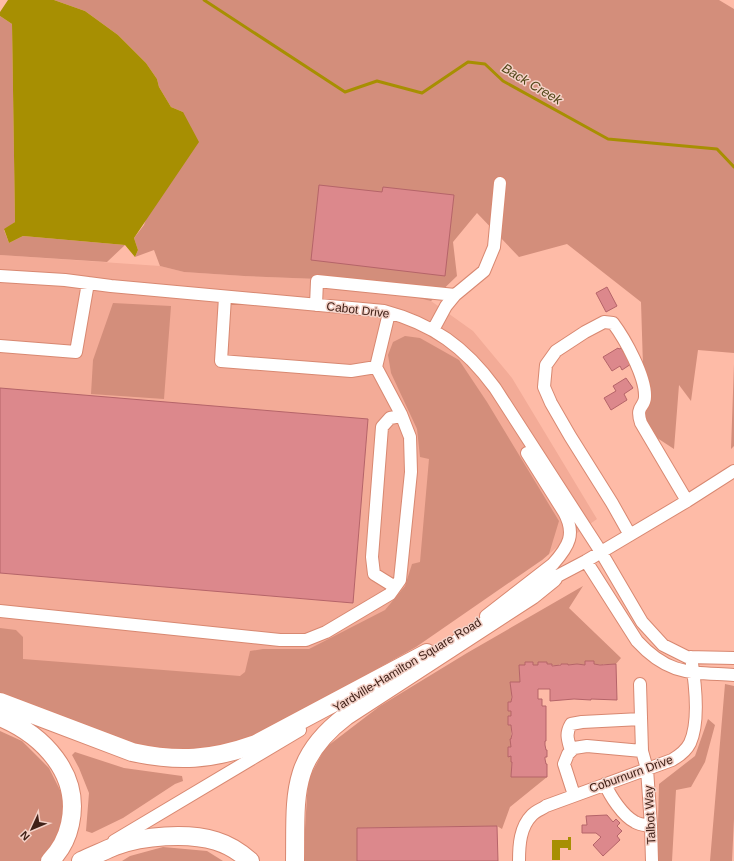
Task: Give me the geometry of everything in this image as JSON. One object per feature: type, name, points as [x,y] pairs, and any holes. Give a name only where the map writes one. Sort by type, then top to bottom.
[{"type":"highway","points":[[295,861],[296,798],[299,781],[303,767],[320,739],[346,716],[532,595],[553,578]]},
{"type":"highway","points":[[0,702],[132,752],[172,758],[216,756],[256,744],[427,653]]},
{"type":"highway","points":[[0,717],[39,740],[59,762],[66,774],[72,796],[72,817],[64,842],[57,854],[50,861]]},
{"type":"highway","points":[[81,861],[116,846],[136,840],[182,836],[206,838],[216,841],[240,853],[250,861]]},
{"type":"street","points":[[433,330],[446,306],[455,295],[484,271],[494,247],[500,183]]},
{"type":"street","name":"Cabot Drive","points":[[0,276],[58,279],[111,286],[389,313],[404,317],[433,330],[456,345],[470,357],[495,388],[601,552],[642,622],[662,644],[687,657],[691,657]]},
{"type":"street","points":[[316,305],[318,281],[455,295]]},
{"type":"street","points":[[0,346],[76,352],[88,283]]},
{"type":"street","points":[[225,297],[221,361],[351,371],[376,367]]},
{"type":"street","points":[[0,611],[280,640],[306,640],[326,632],[390,594],[400,580],[411,472],[410,437],[376,367],[389,313]]},
{"type":"street","points":[[630,535],[570,436],[551,403],[544,387],[546,365],[556,351],[585,332],[604,322],[613,323],[618,330],[643,380],[645,398],[639,409],[638,415],[641,423],[687,501]]},
{"type":"street","points":[[481,619],[553,564],[561,555],[571,532],[569,522],[564,512],[503,414],[495,388]]},
{"type":"street","points":[[395,587],[374,574],[372,557],[382,427],[390,418],[401,416]]},
{"type":"street","name":"Yardville-Hamilton Square Road","points":[[81,861],[481,619],[586,561],[687,501],[734,470]]},
{"type":"street","points":[[586,561],[637,641],[648,652],[668,666],[684,672],[734,675]]},
{"type":"street","points":[[691,657],[734,658]]},
{"type":"street","name":"Coburnurn Drive","points":[[519,861],[519,843],[523,830],[532,815],[546,806],[672,760],[682,754],[689,744],[694,732],[695,709],[691,657]]},
{"type":"street","name":"Talbot Way","points":[[640,684],[642,751],[647,769],[652,861]]},
{"type":"street","points":[[571,751],[567,732],[571,724],[582,722],[641,719]]},
{"type":"street","points":[[574,795],[564,764],[568,754],[574,748],[587,746],[642,751]]},
{"type":"street","points":[[605,784],[616,803],[633,822],[651,826]]},
{"type":"shaded area","points":[[8,0],[54,0],[85,11],[118,35],[146,63],[157,79],[159,87],[171,107],[183,112],[199,142],[134,238],[138,250],[135,257],[125,245],[23,236],[9,243],[4,229],[15,222],[12,24],[0,16],[0,12]]},
{"type":"shaded area","points":[[54,0],[719,0],[734,9],[734,353],[698,350],[691,401],[679,385],[674,449],[645,430],[641,302],[567,244],[519,257],[477,213],[453,242],[457,276],[431,301],[343,280],[184,272],[160,266],[154,250],[135,257],[138,250],[134,238],[144,225],[183,112],[171,107],[159,87],[157,79],[146,63],[118,35],[85,11]]},
{"type":"shaded area","points":[[0,16],[12,24],[15,222],[4,230],[9,243],[23,236],[125,245],[107,262],[0,255]]},
{"type":"shaded area","points":[[0,255],[160,266],[184,272],[343,280],[431,301],[473,331],[512,378],[597,519],[556,548],[542,560],[205,720],[0,671]]},
{"type":"shaded area","points":[[113,303],[171,306],[164,399],[91,394],[93,360]]},
{"type":"shaded area","points":[[405,336],[420,338],[459,360],[487,402],[559,521],[549,554],[416,647],[253,738],[213,752],[160,750],[125,741],[0,696],[0,628],[16,630],[23,637],[23,659],[240,676],[245,672],[250,651],[263,649],[309,649],[385,610],[405,586],[412,564],[420,562],[429,459],[420,457],[417,429],[391,373],[388,355],[393,342]]},
{"type":"shaded area","points":[[734,364],[734,446],[731,449]]},
{"type":"shaded area","points":[[583,586],[569,608],[621,658],[616,664],[603,665],[594,664],[594,661],[586,662],[585,665],[561,664],[556,666],[547,664],[547,662],[539,662],[538,665],[533,665],[533,662],[525,662],[525,665],[519,665],[520,682],[510,682],[512,693],[511,702],[508,703],[508,711],[511,711],[511,716],[508,716],[508,724],[511,725],[511,747],[508,747],[508,756],[511,756],[512,762],[511,777],[547,777],[510,807],[502,829],[497,826],[357,828],[357,861],[303,861],[308,780],[325,748],[380,706],[467,653]]},
{"type":"shaded area","points":[[725,684],[734,686],[734,819],[732,861],[710,861]]},
{"type":"shaded area","points":[[708,719],[715,725],[705,762],[691,787],[676,790],[672,861],[657,861],[659,784],[695,756]]},
{"type":"shaded area","points":[[0,731],[22,741],[49,768],[62,794],[66,811],[62,835],[42,861],[0,861]]},
{"type":"shaded area","points":[[75,752],[124,768],[182,776],[183,781],[175,784],[123,818],[92,833],[86,831],[89,793],[72,755]]},
{"type":"shaded area","points":[[568,837],[571,837],[571,850],[568,850],[568,848],[560,848],[560,860],[552,860],[552,840],[568,840]]},
{"type":"shaded area","points":[[163,847],[207,851],[223,861],[122,861],[130,856]]},
{"type":"building","points":[[319,185],[382,192],[383,187],[454,195],[445,276],[311,260]]},
{"type":"building","points":[[607,287],[617,306],[606,312],[596,293]]},
{"type":"building","points":[[618,348],[621,348],[631,364],[622,370],[620,366],[612,371],[603,357]]},
{"type":"building","points":[[626,378],[633,388],[624,394],[627,400],[611,410],[604,398],[616,391],[613,386]]},
{"type":"building","points":[[0,388],[368,419],[353,603],[0,573]]},
{"type":"building","points":[[585,661],[594,661],[594,664],[600,665],[616,664],[617,700],[574,699],[550,701],[550,689],[538,689],[538,699],[542,699],[542,706],[546,706],[545,745],[547,757],[545,757],[545,759],[547,764],[547,777],[511,777],[512,762],[511,756],[508,757],[508,747],[511,747],[510,739],[512,734],[511,725],[508,725],[508,716],[511,716],[511,711],[508,711],[508,702],[511,702],[512,697],[510,682],[520,682],[519,665],[525,665],[525,662],[533,662],[533,665],[538,665],[538,662],[547,662],[547,664],[552,664],[552,666],[561,664],[585,665]]},
{"type":"building","points":[[607,815],[613,822],[616,819],[620,823],[617,826],[622,831],[617,836],[620,840],[603,856],[593,845],[601,837],[596,833],[582,833],[582,825],[587,825],[586,816]]},
{"type":"building","points":[[497,826],[498,861],[357,861],[357,828]]},
{"type":"waterway","name":"Back Creek","points":[[204,0],[345,92],[377,81],[422,93],[468,62],[485,64],[503,81],[608,139],[717,149],[734,167]]}]
